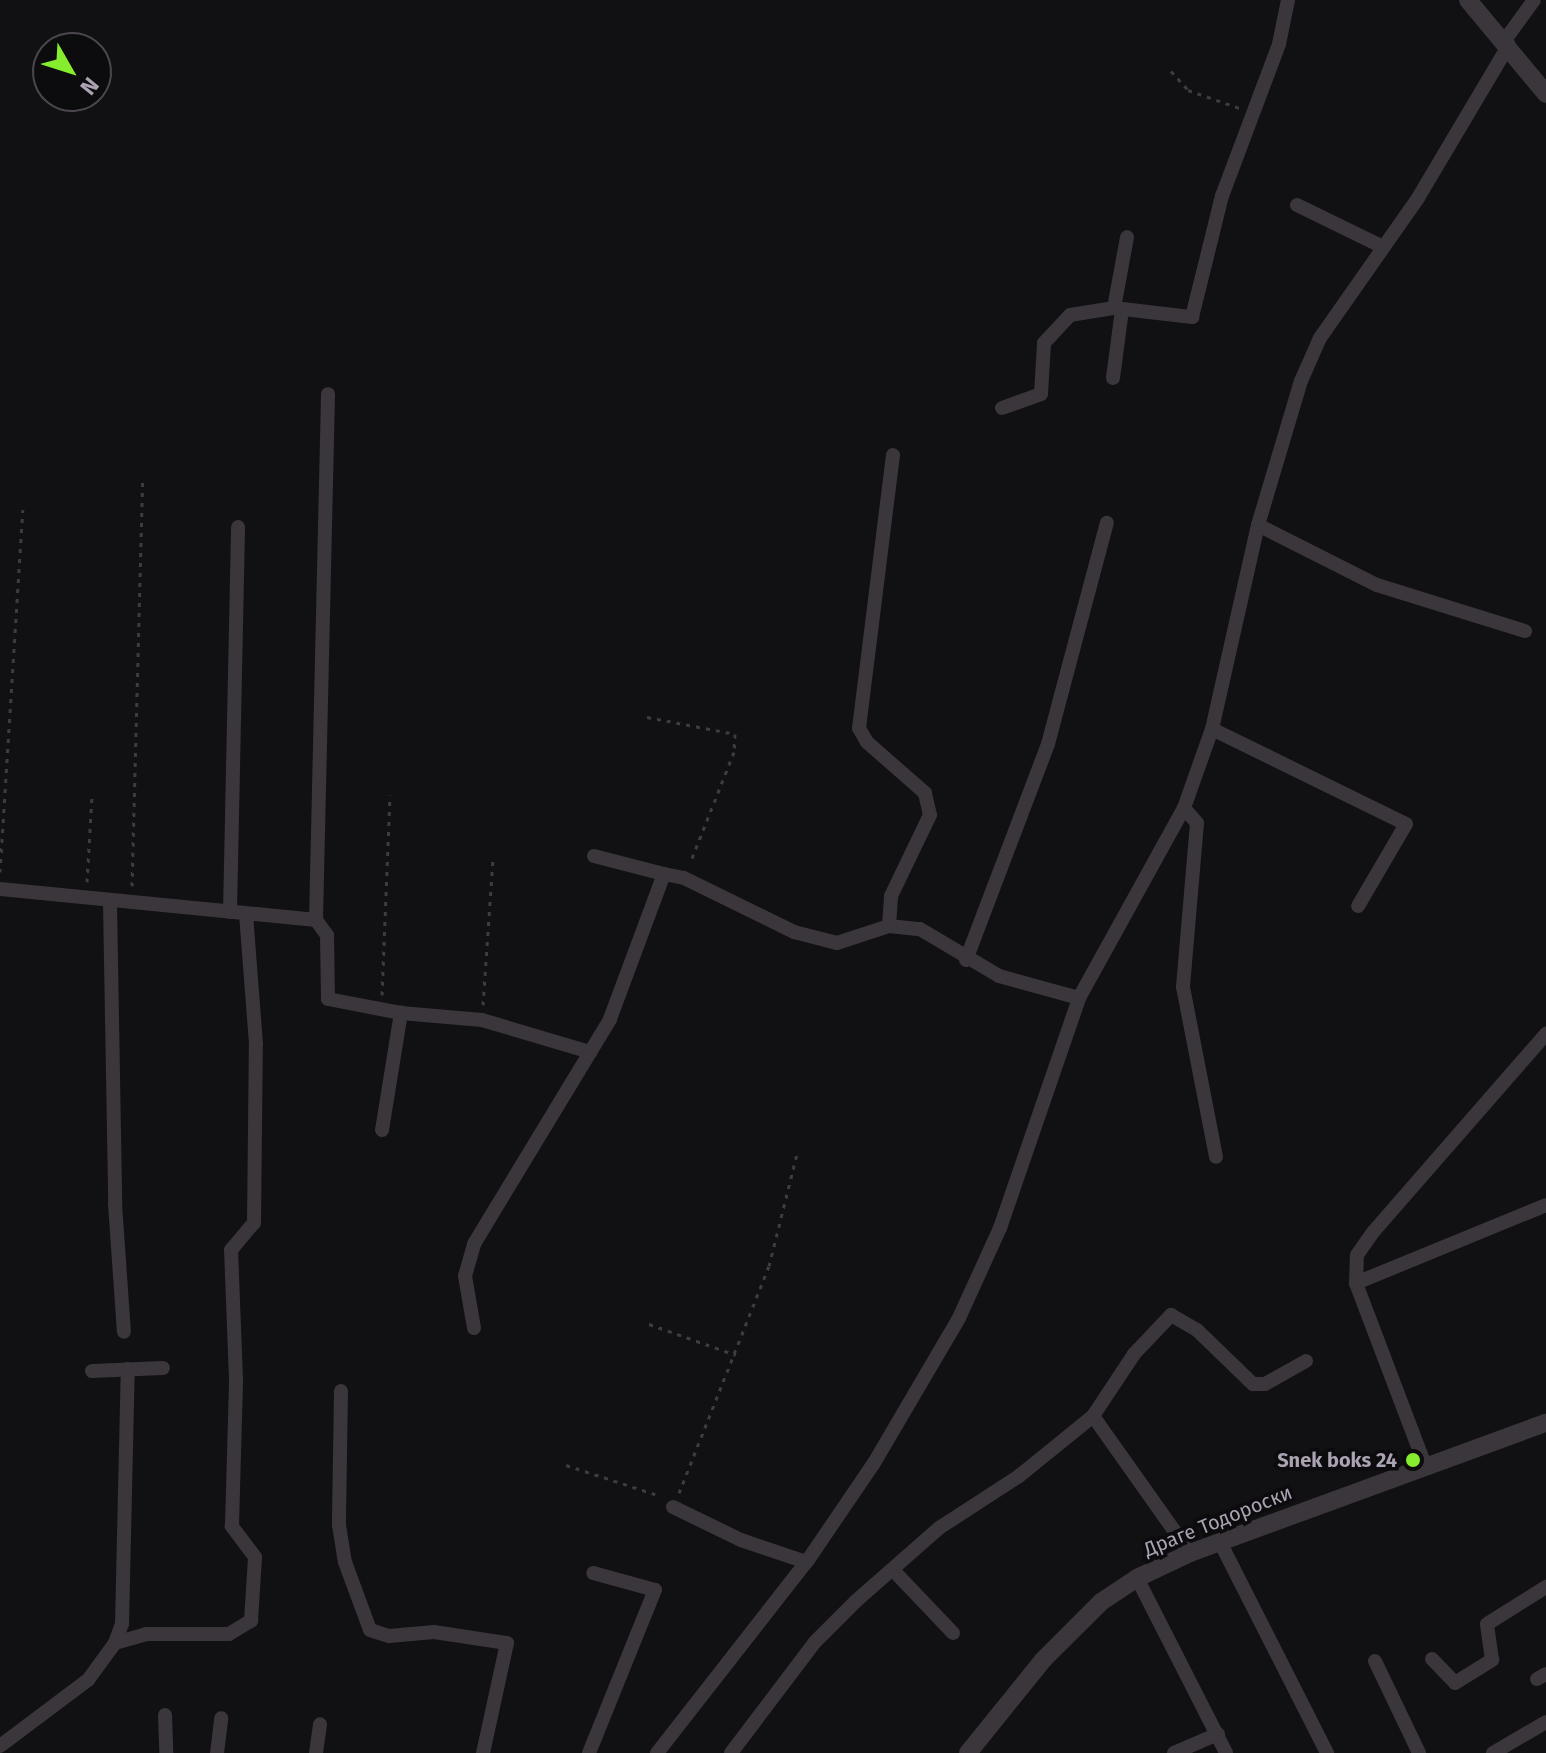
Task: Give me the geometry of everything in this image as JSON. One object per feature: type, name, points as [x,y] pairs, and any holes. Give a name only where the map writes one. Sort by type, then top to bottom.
[{"type":"street","points":[[1002,408],[1041,394],[1040,356],[1059,323],[1082,309],[1118,309],[1192,317],[1222,196],[1254,113],[1288,0]]},
{"type":"street","points":[[1468,0],[1507,43],[1546,94]]},
{"type":"street","points":[[657,1753],[806,1562],[874,1463],[959,1318],[1005,1215],[1079,998],[1184,808],[1212,729],[1258,525],[1288,420],[1320,338],[1383,247],[1534,0]]},
{"type":"street","points":[[1297,205],[1383,247]]},
{"type":"street","points":[[1113,378],[1127,237]]},
{"type":"street","points":[[328,394],[316,920],[327,935],[328,999],[401,1013],[482,1020],[590,1052]]},
{"type":"street","points":[[889,926],[891,896],[930,815],[925,793],[867,742],[859,728],[893,455]]},
{"type":"street","points":[[966,960],[1048,744],[1107,523]]},
{"type":"street","points":[[1258,525],[1377,585],[1525,631]]},
{"type":"street","points":[[230,912],[238,527]]},
{"type":"street","points":[[1212,729],[1406,824],[1358,906]]},
{"type":"street","points":[[1184,808],[1197,823],[1183,987],[1216,1157]]},
{"type":"street","points":[[594,856],[684,878],[794,932],[837,943],[889,926],[920,929],[966,960],[999,976],[1079,998]]},
{"type":"street","points":[[474,1328],[465,1276],[474,1244],[616,1006],[664,874]]},
{"type":"street","points":[[0,889],[86,901],[316,920]]},
{"type":"street","points":[[110,903],[115,1204],[124,1332]]},
{"type":"street","points":[[115,1643],[146,1634],[229,1634],[251,1621],[255,1557],[232,1526],[236,1379],[231,1250],[254,1223],[256,1044],[246,914]]},
{"type":"street","points":[[382,1130],[401,1013]]},
{"type":"street","points":[[1425,1465],[1356,1283],[1357,1255],[1374,1231],[1546,1034]]},
{"type":"street","points":[[1356,1283],[1546,1205]]},
{"type":"street","points":[[731,1753],[815,1642],[939,1528],[1019,1476],[1093,1416],[1134,1354],[1171,1315],[1197,1330],[1230,1367],[1253,1384],[1265,1384],[1306,1361]]},
{"type":"street","points":[[92,1371],[163,1368]]},
{"type":"street","points":[[0,1746],[88,1680],[115,1643],[122,1624],[128,1369]]},
{"type":"street","points":[[341,1391],[339,1525],[345,1562],[370,1630],[389,1636],[434,1632],[507,1643],[483,1753]]},
{"type":"street","points":[[1093,1416],[1190,1553]]},
{"type":"street","name":"Драге Тодороски","points":[[968,1753],[1043,1660],[1101,1602],[1137,1578],[1190,1553],[1546,1423]]},
{"type":"street","points":[[673,1507],[741,1540],[806,1562]]},
{"type":"street","points":[[1220,1542],[1327,1753]]},
{"type":"street","points":[[893,1570],[953,1633]]},
{"type":"street","points":[[589,1753],[655,1590],[593,1573]]},
{"type":"street","points":[[1137,1578],[1226,1753]]},
{"type":"street","points":[[1432,1659],[1455,1683],[1492,1660],[1487,1624],[1546,1587]]},
{"type":"street","points":[[1375,1661],[1419,1753]]},
{"type":"street","points":[[165,1715],[166,1753]]},
{"type":"street","points":[[217,1753],[221,1718]]},
{"type":"street","points":[[1493,1753],[1546,1722]]},
{"type":"street","points":[[316,1753],[320,1724]]},
{"type":"street","points":[[1174,1753],[1218,1734]]},
{"type":"path","points":[[1171,71],[1188,90],[1254,113]]},
{"type":"path","points":[[132,904],[143,478]]},
{"type":"path","points":[[0,872],[23,510]]},
{"type":"path","points":[[647,717],[732,731],[737,741],[684,878]]},
{"type":"path","points":[[86,901],[92,794]]},
{"type":"path","points":[[381,1010],[390,795]]},
{"type":"path","points":[[482,1020],[493,858]]},
{"type":"path","points":[[566,1465],[661,1496],[673,1507],[737,1355],[775,1247],[797,1154]]},
{"type":"path","points":[[649,1324],[737,1355]]},
{"type":"place","name":"Snek boks 24","points":[[1413,1460]]}]
